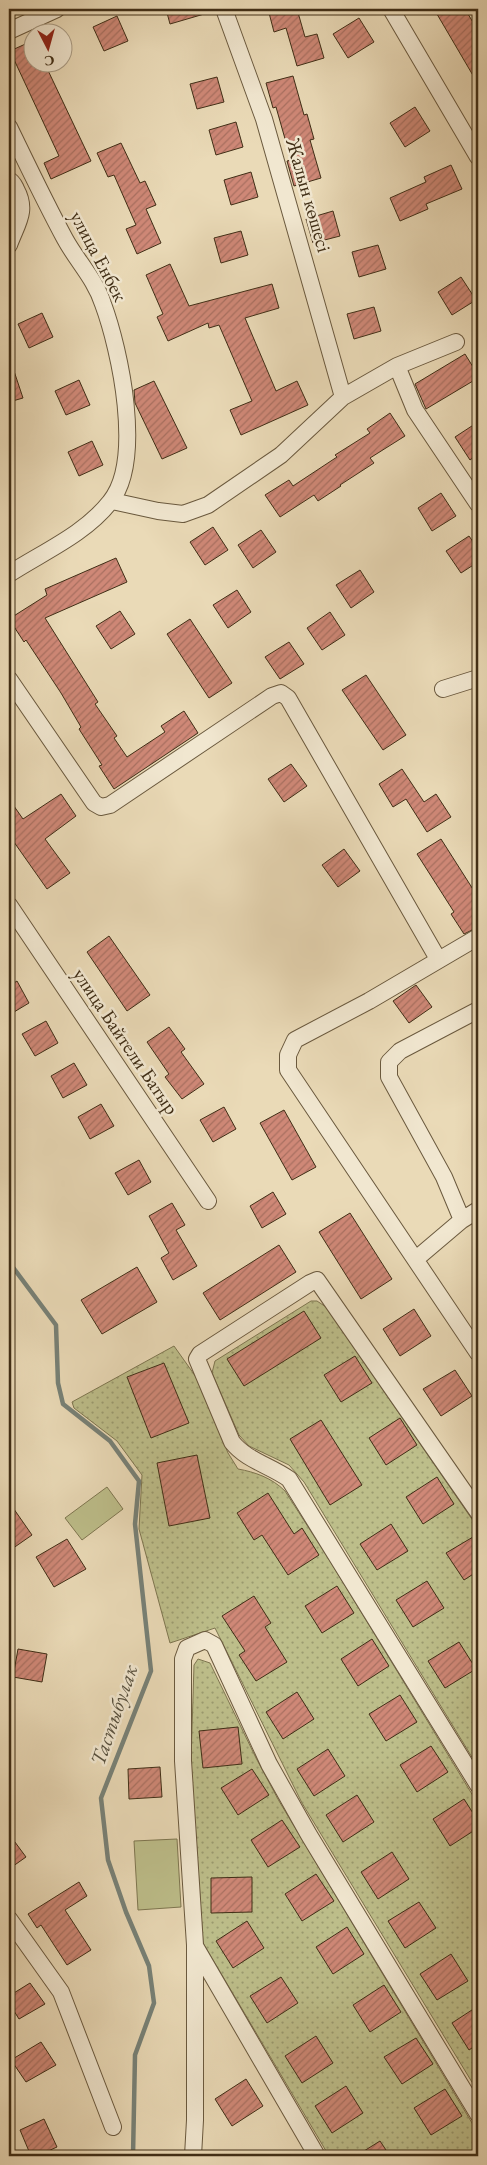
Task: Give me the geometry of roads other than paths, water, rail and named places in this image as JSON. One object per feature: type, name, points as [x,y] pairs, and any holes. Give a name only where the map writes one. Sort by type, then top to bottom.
[{"type":"street","points":[[9,31],[57,9]]},
{"type":"street","name":"Жалын көшесі","points":[[224,9],[264,119],[343,397]]},
{"type":"street","points":[[390,9],[478,157]]},
{"type":"street","name":"улица Енбек","points":[[9,127],[66,240],[90,274],[103,302],[117,348],[127,421],[127,451],[122,478],[112,501]]},
{"type":"street","points":[[9,180],[13,182],[21,198],[23,208],[9,245]]},
{"type":"street","points":[[9,574],[92,522],[112,501],[158,511],[183,514],[208,506],[281,456],[343,397],[397,366],[456,342]]},
{"type":"street","points":[[397,366],[415,410],[478,504]]},
{"type":"street","points":[[444,689],[478,678]]},
{"type":"street","points":[[9,679],[94,804],[101,807],[110,805],[272,696],[281,693],[288,698],[438,959]]},
{"type":"street","name":"улица Байтели Батыр","points":[[9,905],[208,1201]]},
{"type":"street","points":[[478,937],[369,1001],[295,1040],[288,1055],[288,1070],[478,1353]]},
{"type":"street","points":[[462,1220],[444,1177],[389,1077],[389,1062],[400,1051],[478,1010]]},
{"type":"street","points":[[416,1259],[462,1220],[478,1210]]},
{"type":"street","points":[[478,1512],[318,1280],[310,1283],[200,1354],[197,1358],[232,1442],[238,1449],[275,1469],[289,1479],[478,1785]]},
{"type":"street","points":[[193,2156],[195,2120],[195,1945],[183,1762],[183,1660],[187,1648],[205,1640],[214,1645],[269,1764],[478,2114]]},
{"type":"street","points":[[9,1919],[60,1992],[113,2127]]},
{"type":"street","points":[[195,1945],[317,2156]]},
{"type":"waterway","name":"Тастыбулак","points":[[9,1262],[56,1325],[58,1383],[63,1404],[110,1441],[139,1481],[135,1524],[151,1671],[101,1798],[108,1860],[126,1912],[149,1966],[154,2003],[135,2055],[133,2156]]}]
